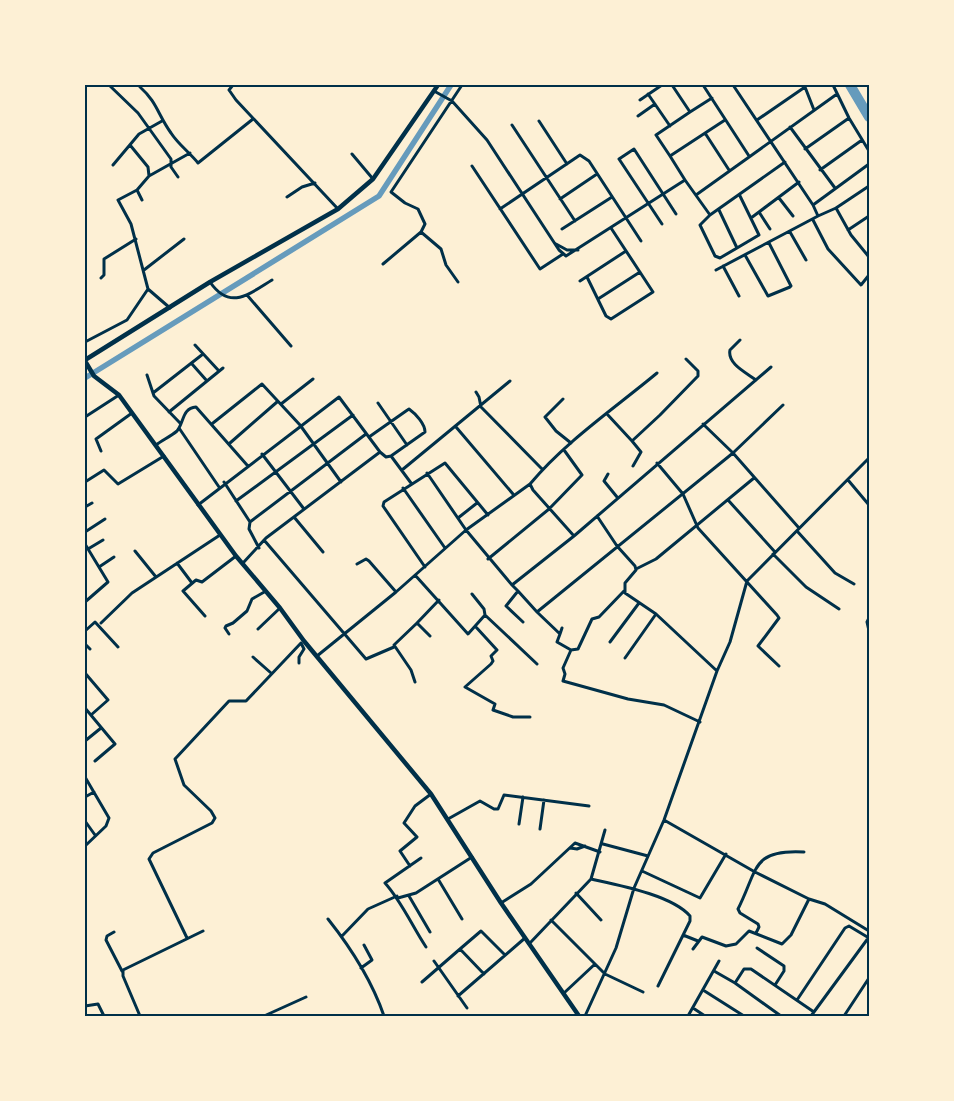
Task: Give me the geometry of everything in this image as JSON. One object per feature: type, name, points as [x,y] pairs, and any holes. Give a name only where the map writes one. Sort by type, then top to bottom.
[{"type":"street","points":[[109,85],[138,113],[171,159],[171,167],[178,177]]},
{"type":"street","points":[[233,85],[229,90],[253,120],[316,183],[338,209]]},
{"type":"street","points":[[438,85],[436,92],[373,179],[338,209],[170,308],[85,362],[96,377],[118,395],[132,413],[165,456],[197,505],[236,556],[280,608],[302,642],[317,656],[431,794],[501,903],[579,1016]]},
{"type":"street","points":[[383,264],[422,232],[425,224],[421,213],[391,192],[450,100],[462,85]]},
{"type":"street","points":[[640,100],[662,85]]},
{"type":"street","points":[[672,85],[690,112]]},
{"type":"street","points":[[703,85],[749,156]]},
{"type":"street","points":[[733,85],[799,182],[818,216]]},
{"type":"street","points":[[833,85],[849,118],[869,150]]},
{"type":"street","points":[[757,120],[805,86],[814,110]]},
{"type":"street","points":[[140,88],[155,103],[162,120],[175,139],[198,163],[253,120]]},
{"type":"street","points":[[436,92],[450,100],[487,140],[563,254],[569,256],[685,180]]},
{"type":"street","points":[[648,94],[670,126]]},
{"type":"street","points":[[696,195],[837,94]]},
{"type":"street","points":[[710,216],[656,135],[712,98]]},
{"type":"street","points":[[638,116],[655,104]]},
{"type":"street","points":[[805,149],[849,118]]},
{"type":"street","points":[[113,165],[130,144],[162,120]]},
{"type":"street","points":[[670,156],[725,120]]},
{"type":"street","points":[[539,121],[567,164]]},
{"type":"street","points":[[512,125],[575,221]]},
{"type":"street","points":[[790,127],[835,188]]},
{"type":"street","points":[[705,133],[730,170]]},
{"type":"street","points":[[820,170],[862,140]]},
{"type":"street","points":[[130,144],[148,167],[149,176]]},
{"type":"street","points":[[662,224],[619,159],[634,149],[676,214]]},
{"type":"street","points":[[170,308],[148,288],[136,239],[118,200],[137,190],[149,176],[190,153]]},
{"type":"street","points":[[352,154],[373,179]]},
{"type":"street","points":[[500,209],[580,155],[589,161],[641,241]]},
{"type":"street","points":[[740,196],[759,235],[720,258],[715,256],[700,225],[785,162]]},
{"type":"street","points":[[813,205],[869,164]]},
{"type":"street","points":[[472,166],[540,269],[563,254]]},
{"type":"street","points":[[560,198],[597,174]]},
{"type":"street","points":[[751,218],[799,182]]},
{"type":"street","points":[[287,197],[302,187],[316,183]]},
{"type":"street","points":[[716,270],[836,208],[869,186]]},
{"type":"street","points":[[137,190],[142,200]]},
{"type":"street","points":[[562,229],[612,197]]},
{"type":"street","points":[[779,198],[793,216]]},
{"type":"street","points":[[836,208],[848,230],[869,257]]},
{"type":"street","points":[[719,210],[737,248]]},
{"type":"street","points":[[759,212],[770,229]]},
{"type":"street","points":[[848,230],[869,216]]},
{"type":"street","points":[[813,220],[828,249],[861,285],[869,275]]},
{"type":"street","points":[[588,277],[606,316],[611,319],[653,292],[611,228]]},
{"type":"street","points":[[422,232],[441,249],[446,265],[458,282]]},
{"type":"street","points":[[790,232],[806,260]]},
{"type":"street","points":[[101,278],[104,275],[104,259],[136,239]]},
{"type":"street","points":[[144,270],[184,239]]},
{"type":"street","points":[[745,254],[768,296],[790,287],[769,242]]},
{"type":"street","points":[[555,243],[567,250],[578,250]]},
{"type":"street","points":[[580,281],[626,251]]},
{"type":"street","points":[[723,266],[739,296]]},
{"type":"street","points":[[598,298],[640,272]]},
{"type":"street","points":[[211,284],[223,295],[233,299],[247,295],[272,280]]},
{"type":"street","points":[[85,342],[127,320],[148,288]]},
{"type":"street","points":[[247,295],[291,346]]},
{"type":"street","points":[[740,340],[730,350],[730,357],[736,366],[756,380]]},
{"type":"street","points":[[195,345],[219,371]]},
{"type":"street","points":[[153,393],[203,354]]},
{"type":"street","points":[[632,441],[698,376],[698,371],[686,359]]},
{"type":"street","points":[[192,364],[207,381]]},
{"type":"street","points":[[512,585],[574,536],[617,497],[772,367]]},
{"type":"street","points":[[169,412],[223,368]]},
{"type":"street","points":[[317,656],[396,592],[466,530],[488,516],[513,494],[530,484],[571,443],[657,373]]},
{"type":"street","points":[[147,375],[153,393],[181,423]]},
{"type":"street","points":[[230,443],[279,403],[313,379]]},
{"type":"street","points":[[402,470],[481,407],[510,381]]},
{"type":"street","points":[[213,423],[259,384],[264,385],[300,425],[341,482]]},
{"type":"street","points":[[476,392],[481,407],[542,470]]},
{"type":"street","points":[[85,417],[118,395]]},
{"type":"street","points":[[197,505],[262,453],[339,397],[353,415],[368,436],[380,452],[386,456],[391,456],[422,435],[425,432],[424,427],[409,409],[368,436],[328,463],[250,522]]},
{"type":"street","points":[[563,399],[545,417],[556,431],[571,443]]},
{"type":"street","points":[[378,403],[407,445]]},
{"type":"street","points":[[156,445],[179,428],[184,416],[194,406],[213,423],[247,465]]},
{"type":"street","points":[[537,612],[733,453],[783,406]]},
{"type":"street","points":[[101,451],[96,439],[132,413]]},
{"type":"street","points":[[607,414],[640,452],[633,466]]},
{"type":"street","points":[[236,501],[353,415]]},
{"type":"street","points":[[703,424],[733,453],[835,573],[854,584]]},
{"type":"street","points":[[456,427],[513,494]]},
{"type":"street","points":[[179,428],[219,487]]},
{"type":"street","points":[[488,559],[549,509],[582,475],[564,450]]},
{"type":"street","points":[[243,563],[259,548],[264,540],[380,452]]},
{"type":"street","points":[[262,453],[304,509]]},
{"type":"street","points":[[85,482],[104,470],[118,484],[165,456]]},
{"type":"street","points":[[391,456],[411,483]]},
{"type":"street","points":[[585,1016],[616,948],[634,888],[664,820],[717,671],[730,642],[747,581],[869,458]]},
{"type":"street","points":[[424,567],[382,505],[411,483],[445,463],[488,516]]},
{"type":"street","points":[[657,463],[683,494],[696,525],[779,618],[758,646],[780,666]]},
{"type":"street","points":[[427,473],[488,559],[560,634]]},
{"type":"street","points":[[608,474],[604,481],[617,497]]},
{"type":"street","points":[[562,628],[556,642],[571,650],[578,649],[592,619],[600,617],[624,591],[625,582],[636,569],[656,559],[754,478]]},
{"type":"street","points":[[848,480],[869,505]]},
{"type":"street","points":[[224,482],[250,522],[249,529],[259,548]]},
{"type":"street","points":[[530,484],[549,509],[574,536]]},
{"type":"street","points":[[404,488],[445,548]]},
{"type":"street","points":[[728,500],[806,587],[838,609]]},
{"type":"street","points":[[85,507],[92,503]]},
{"type":"street","points":[[458,518],[477,503]]},
{"type":"street","points":[[596,516],[636,569]]},
{"type":"street","points":[[294,517],[323,552]]},
{"type":"street","points":[[85,532],[105,519]]},
{"type":"street","points":[[101,624],[132,593],[220,535]]},
{"type":"street","points":[[88,549],[103,540]]},
{"type":"street","points":[[264,540],[367,659],[394,647],[397,640],[439,600]]},
{"type":"street","points":[[85,544],[108,582],[85,602]]},
{"type":"street","points":[[135,551],[156,577]]},
{"type":"street","points":[[205,616],[183,593],[192,582],[198,579],[202,582],[236,556]]},
{"type":"street","points":[[99,567],[114,557]]},
{"type":"street","points":[[358,564],[366,559],[369,561],[396,592]]},
{"type":"street","points":[[177,563],[192,582]]},
{"type":"street","points":[[415,575],[468,634],[485,615]]},
{"type":"street","points":[[229,634],[225,628],[226,626],[249,608],[252,599],[266,591]]},
{"type":"street","points":[[518,591],[506,606],[523,622]]},
{"type":"street","points":[[624,591],[639,604],[656,614],[717,671]]},
{"type":"street","points":[[472,594],[484,609],[485,615],[537,664]]},
{"type":"street","points":[[610,642],[639,604]]},
{"type":"street","points":[[258,630],[280,608]]},
{"type":"street","points":[[625,658],[656,614]]},
{"type":"street","points":[[869,618],[867,622],[869,631]]},
{"type":"street","points":[[85,631],[95,622],[118,647]]},
{"type":"street","points":[[417,623],[430,636]]},
{"type":"street","points":[[475,626],[497,650],[491,656],[493,660],[491,664],[465,687],[495,704],[493,710],[513,717],[530,717]]},
{"type":"street","points":[[299,663],[298,657],[304,649],[302,642]]},
{"type":"street","points":[[187,938],[149,859],[152,853],[212,823],[215,818],[212,811],[184,785],[175,759],[230,701],[246,701],[302,642]]},
{"type":"street","points":[[85,644],[90,649]]},
{"type":"street","points":[[394,647],[411,670],[415,682]]},
{"type":"street","points":[[571,650],[563,668],[565,674],[563,681],[628,699],[664,705],[700,722]]},
{"type":"street","points":[[252,657],[271,673]]},
{"type":"street","points":[[85,673],[108,700],[91,715]]},
{"type":"street","points":[[86,711],[115,744],[95,761]]},
{"type":"street","points":[[85,741],[101,728]]},
{"type":"street","points":[[85,777],[109,818],[108,824],[85,846]]},
{"type":"street","points":[[85,797],[94,792]]},
{"type":"street","points":[[410,866],[400,851],[417,837],[404,824],[415,806],[431,794]]},
{"type":"street","points":[[448,819],[480,800],[495,809],[499,808],[504,794],[589,806]]},
{"type":"street","points":[[519,824],[523,797]]},
{"type":"street","points":[[540,829],[544,800]]},
{"type":"street","points":[[664,820],[755,872],[809,899],[825,904],[869,931]]},
{"type":"street","points":[[85,821],[95,835]]},
{"type":"street","points":[[529,944],[591,879],[603,844],[605,830]]},
{"type":"street","points":[[501,903],[524,890],[576,842],[600,852]]},
{"type":"street","points":[[603,844],[648,856]]},
{"type":"street","points":[[570,848],[577,849],[586,846]]},
{"type":"street","points":[[756,932],[759,927],[758,924],[738,912],[755,872],[769,855],[777,852],[804,852]]},
{"type":"street","points":[[642,871],[700,898],[726,854]]},
{"type":"street","points":[[342,936],[368,909],[397,897],[409,896],[472,857]]},
{"type":"street","points":[[421,858],[385,883],[397,897],[409,921],[426,947]]},
{"type":"street","points":[[438,879],[462,919]]},
{"type":"street","points":[[591,879],[634,888],[674,904],[688,913],[690,921],[658,986]]},
{"type":"street","points":[[576,893],[601,920]]},
{"type":"street","points":[[409,896],[430,932]]},
{"type":"street","points":[[693,950],[703,936],[726,946],[736,944],[749,931],[756,932],[782,944],[786,942],[809,899]]},
{"type":"street","points":[[328,919],[342,936],[361,968],[384,1016]]},
{"type":"street","points":[[551,920],[604,974],[643,992]]},
{"type":"street","points":[[797,1000],[846,928],[849,926],[869,937],[811,1016]]},
{"type":"street","points":[[122,971],[203,931]]},
{"type":"street","points":[[422,982],[481,931],[505,955]]},
{"type":"street","points":[[114,932],[106,940],[122,971],[140,1016]]},
{"type":"street","points":[[684,935],[698,941]]},
{"type":"street","points":[[458,996],[525,938]]},
{"type":"street","points":[[361,968],[372,960],[364,945]]},
{"type":"street","points":[[757,948],[784,966],[784,971],[775,985]]},
{"type":"street","points":[[460,949],[484,974]]},
{"type":"street","points":[[434,961],[467,1008]]},
{"type":"street","points":[[688,1016],[719,961]]},
{"type":"street","points":[[564,993],[595,964]]},
{"type":"street","points":[[734,983],[746,968],[814,1012]]},
{"type":"street","points":[[714,970],[781,1016]]},
{"type":"street","points":[[844,1016],[869,978]]},
{"type":"street","points":[[703,990],[744,1016]]},
{"type":"street","points":[[264,1016],[306,997]]},
{"type":"street","points":[[85,1006],[98,1004],[104,1016]]},
{"type":"street","points":[[693,1008],[705,1016]]},
{"type":"waterway","points":[[85,378],[379,196],[451,85]]},
{"type":"waterway","points":[[850,85],[869,117]]}]
